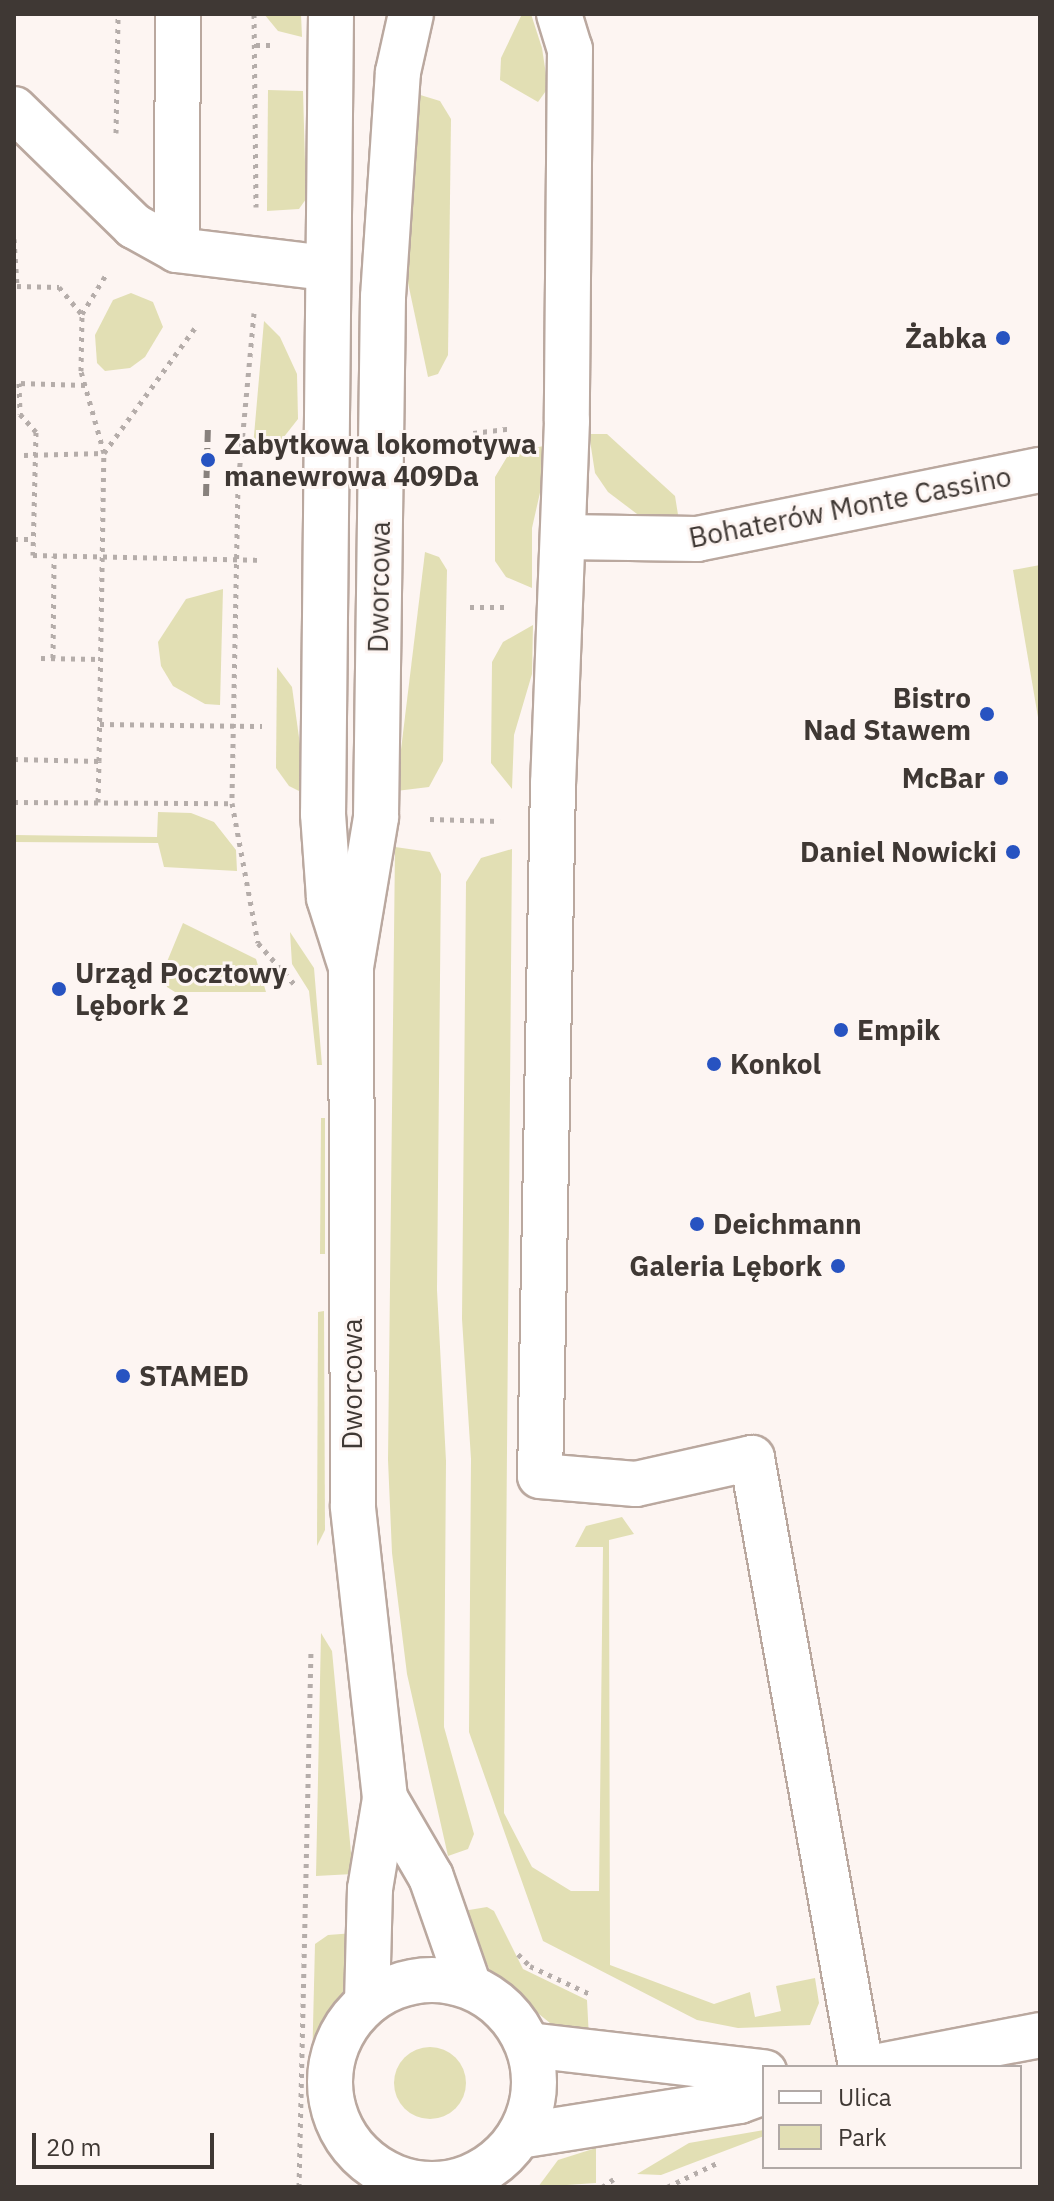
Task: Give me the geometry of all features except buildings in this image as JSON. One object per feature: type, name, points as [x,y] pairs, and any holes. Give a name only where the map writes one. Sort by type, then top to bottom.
[{"type":"street","points":[[177,250],[178,14]]},
{"type":"street","name":"Dworcowa","points":[[331,14],[326,268],[323,814],[329,898],[351,967]]},
{"type":"street","name":"Dworcowa","points":[[367,2003],[370,1889],[385,1798],[353,1506],[351,967],[376,817],[383,297],[398,72],[411,14]]},
{"type":"street","points":[[559,14],[570,49],[563,537],[553,822],[540,1476],[636,1484],[752,1458],[861,2065]]},
{"type":"street","points":[[14,109],[134,226],[177,250],[255,263],[326,268]]},
{"type":"street","name":"Bohaterów Monte Cassino","points":[[563,537],[697,539],[1040,470]]},
{"type":"street","name":"Dworcowa","points":[[385,1798],[431,1877],[469,1986]]},
{"type":"street","points":[[512,2159],[532,2100],[529,2045],[498,2004],[469,1986],[415,1980],[367,2003],[344,2028],[331,2060],[330,2094],[357,2171],[388,2173],[438,2186],[512,2159],[762,2093]]},
{"type":"street","points":[[884,2065],[1040,2035]]},
{"type":"street","points":[[529,2045],[762,2072]]},
{"type":"path","points":[[98,802],[104,453],[85,385],[82,314],[115,259],[118,14]]},
{"type":"path","points":[[254,14],[258,72],[255,263],[237,561],[232,803],[258,943],[298,990]]},
{"type":"path","points":[[14,239],[17,286],[59,287],[82,314]]},
{"type":"path","points":[[104,453],[197,325]]},
{"type":"path","points":[[85,385],[19,383],[20,414],[36,432],[33,555],[263,560]]},
{"type":"path","points":[[24,455],[104,453]]},
{"type":"path","points":[[14,539],[33,539]]},
{"type":"path","points":[[53,658],[54,556]]},
{"type":"path","points":[[41,658],[101,659]]},
{"type":"path","points":[[100,724],[262,726]]},
{"type":"path","points":[[14,759],[99,761]]},
{"type":"path","points":[[14,802],[232,803]]},
{"type":"path","points":[[376,817],[553,822]]},
{"type":"path","points":[[299,2187],[311,1645]]},
{"type":"path","points":[[667,2187],[723,2161]]},
{"type":"green space","points":[[264,14],[301,14],[302,37],[278,31]]},
{"type":"green space","points":[[522,14],[531,14],[542,48],[548,88],[538,102],[500,80],[501,58]]},
{"type":"green space","points":[[268,90],[303,91],[306,199],[299,209],[267,211]]},
{"type":"green space","points":[[417,94],[440,101],[451,119],[448,355],[438,374],[428,377],[404,264]]},
{"type":"green space","points":[[131,293],[153,302],[163,327],[145,357],[130,368],[105,371],[97,363],[95,335],[113,300]]},
{"type":"green space","points":[[264,321],[280,337],[297,374],[298,419],[276,447],[253,447]]},
{"type":"green space","points":[[589,434],[607,434],[675,496],[680,527],[641,517],[608,492],[595,473]]},
{"type":"green space","points":[[544,446],[544,475],[532,528],[532,588],[506,577],[495,561],[495,477],[510,452]]},
{"type":"green space","points":[[425,552],[439,557],[447,570],[443,761],[429,787],[396,791]]},
{"type":"green space","points":[[1040,565],[1040,729],[1013,570]]},
{"type":"green space","points":[[223,589],[220,705],[205,704],[173,686],[161,666],[158,642],[186,599]]},
{"type":"green space","points":[[533,625],[532,674],[514,735],[512,789],[491,763],[492,662],[503,642]]},
{"type":"green space","points":[[277,667],[292,687],[307,795],[289,786],[276,768]]},
{"type":"green space","points":[[158,812],[191,813],[214,822],[236,850],[237,871],[164,867],[158,843],[14,842],[14,835],[157,837]]},
{"type":"green space","points":[[395,847],[430,852],[441,874],[437,1290],[446,1461],[444,1727],[474,1834],[468,1849],[448,1856],[407,1674],[392,1553],[388,1460]]},
{"type":"green space","points":[[512,849],[504,1813],[532,1867],[571,1891],[599,1891],[603,1547],[575,1547],[586,1526],[622,1517],[634,1534],[609,1540],[610,1965],[714,2004],[750,1992],[755,2017],[781,2011],[776,1986],[815,1978],[819,2003],[810,2025],[738,2028],[697,2020],[543,1941],[469,1732],[471,1459],[462,1319],[466,882],[481,858]]},
{"type":"green space","points":[[183,923],[256,959],[266,992],[175,992],[167,987],[164,969]]},
{"type":"green space","points":[[290,932],[314,968],[322,1065],[317,1065],[309,991],[292,964]]},
{"type":"green space","points":[[321,1118],[325,1118],[325,1254],[320,1254]]},
{"type":"green space","points":[[324,1311],[325,1530],[317,1546],[318,1312]]},
{"type":"green space","points":[[321,1633],[332,1651],[353,1874],[316,1876]]},
{"type":"green space","points":[[487,1907],[494,1911],[523,1969],[587,2000],[589,2038],[550,2023],[493,1977],[463,1911]]},
{"type":"green space","points":[[354,1933],[346,1989],[312,2068],[315,1944],[328,1935]]},
{"type":"green space","points":[[430,2047],[450,2053],[460,2063],[466,2083],[460,2103],[450,2113],[430,2119],[410,2113],[400,2103],[394,2083],[400,2063],[410,2053]]},
{"type":"green space","points":[[762,2130],[762,2137],[661,2175],[637,2174],[689,2143]]},
{"type":"green space","points":[[596,2148],[596,2183],[538,2187],[558,2160]]},
{"type":"railway","points":[[206,496],[208,424]]},
{"type":"place","name":"Żabka","points":[[1003,338]]},
{"type":"place","name":"Zabytkowa lokomotywa manewrowa 409Da","points":[[208,460]]},
{"type":"place","name":"Bistro Nad Stawem","points":[[987,714]]},
{"type":"place","name":"McBar","points":[[1001,778]]},
{"type":"place","name":"Daniel Nowicki","points":[[1013,852]]},
{"type":"place","name":"Urząd Pocztowy Lębork 2","points":[[59,989]]},
{"type":"place","name":"Empik","points":[[841,1030]]},
{"type":"place","name":"Konkol","points":[[714,1064]]},
{"type":"place","name":"Deichmann","points":[[697,1224]]},
{"type":"place","name":"Galeria Lębork","points":[[838,1266]]},
{"type":"place","name":"STAMED","points":[[123,1376]]}]
